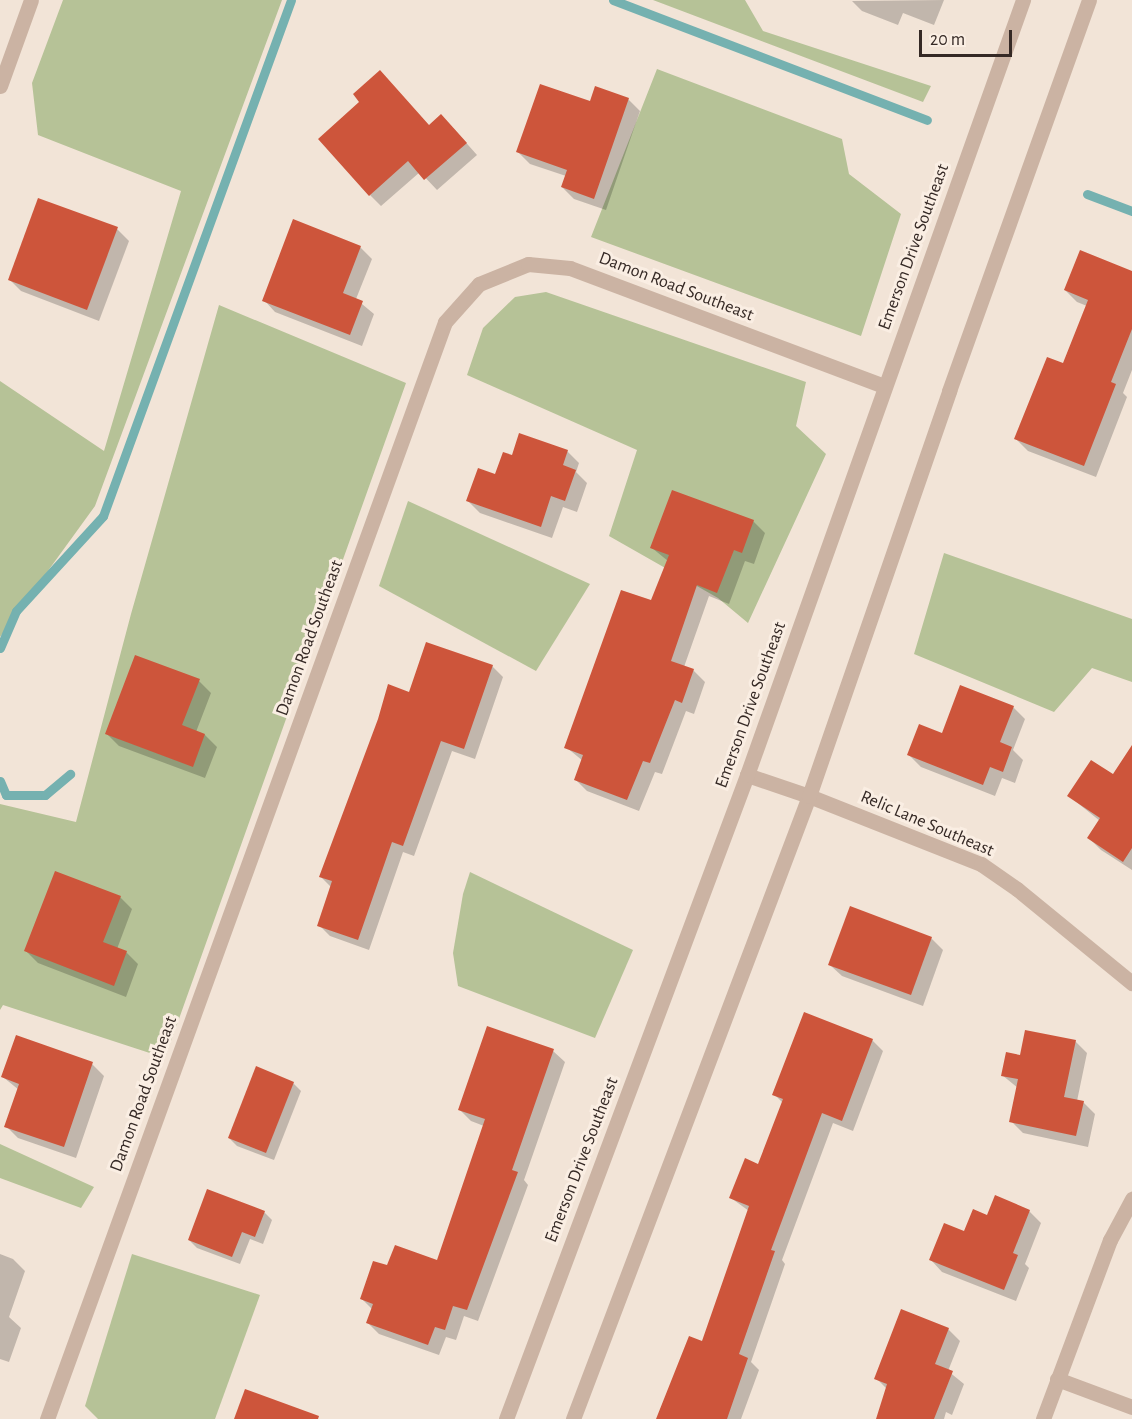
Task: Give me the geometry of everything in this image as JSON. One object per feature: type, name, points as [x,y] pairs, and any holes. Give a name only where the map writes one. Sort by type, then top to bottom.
[{"type":"street","points":[[0,86],[32,0]]},
{"type":"street","name":"Emerson Drive Southeast","points":[[506,1419],[747,775],[1023,0]]},
{"type":"street","points":[[573,1419],[809,796],[949,391],[1089,0]]},
{"type":"street","name":"Damon Road Southeast","points":[[47,1419],[445,322],[479,284],[528,264],[570,268],[884,386]]},
{"type":"street","name":"Relic Lane Southeast","points":[[747,775],[809,796],[981,864],[1017,888],[1132,983]]},
{"type":"street","points":[[1043,1419],[1110,1240],[1132,1199]]},
{"type":"street","points":[[1057,1379],[1132,1407]]},
{"type":"green space","points":[[63,0],[282,0],[95,506],[0,637],[0,381],[104,451],[181,191],[38,135],[32,83]]},
{"type":"green space","points":[[653,0],[745,0],[763,31],[931,86],[923,102]]},
{"type":"green space","points":[[657,69],[842,139],[849,174],[901,214],[861,336],[591,237]]},
{"type":"green space","points":[[546,292],[806,382],[796,426],[826,454],[748,623],[718,598],[609,536],[637,450],[467,375],[483,328],[515,297]]},
{"type":"green space","points":[[219,305],[406,383],[165,1058],[3,1005],[0,1010],[0,804],[76,822],[131,614]]},
{"type":"green space","points":[[408,501],[590,584],[536,671],[379,586]]},
{"type":"green space","points":[[944,553],[1132,619],[1132,682],[1092,668],[1054,712],[914,654]]},
{"type":"green space","points":[[470,872],[633,950],[595,1038],[458,986],[453,953],[463,894]]},
{"type":"green space","points":[[0,1144],[94,1187],[81,1208],[0,1178]]},
{"type":"green space","points":[[132,1254],[260,1295],[215,1419],[98,1419],[85,1406]]},
{"type":"building","points":[[380,70],[429,125],[441,114],[467,143],[424,180],[408,161],[369,196],[318,139],[359,102],[353,94]]},
{"type":"building","points":[[540,84],[590,101],[595,86],[629,98],[594,199],[561,187],[567,170],[516,152]]},
{"type":"building","points":[[38,198],[118,227],[87,310],[8,280]]},
{"type":"building","points":[[293,219],[361,246],[343,293],[363,301],[350,335],[262,301]]},
{"type":"building","points":[[1080,250],[1132,271],[1132,329],[1111,382],[1116,384],[1084,466],[1014,439],[1047,357],[1063,363],[1088,300],[1064,290]]},
{"type":"building","points":[[519,433],[568,450],[563,465],[576,470],[565,501],[551,496],[541,527],[466,501],[478,468],[495,474],[503,452],[512,455]]},
{"type":"building","points":[[672,490],[754,520],[742,553],[734,550],[717,593],[697,585],[671,661],[694,669],[682,703],[675,700],[650,763],[643,761],[627,800],[574,780],[583,755],[564,748],[621,590],[651,600],[669,555],[650,548]]},
{"type":"building","points":[[426,642],[493,665],[464,749],[441,741],[403,846],[392,842],[358,940],[317,926],[332,881],[319,877],[378,719],[388,684],[409,692]]},
{"type":"building","points":[[135,655],[200,679],[182,725],[205,734],[193,767],[105,734]]},
{"type":"building","points":[[960,685],[1014,706],[1000,742],[1012,747],[1003,772],[990,767],[983,785],[907,755],[919,724],[942,733]]},
{"type":"building","points":[[1132,745],[1132,848],[1123,862],[1087,838],[1100,818],[1067,796],[1091,760],[1113,774]]},
{"type":"building","points":[[55,871],[121,896],[103,942],[127,951],[114,986],[24,951]]},
{"type":"building","points":[[850,906],[932,937],[911,995],[828,965]]},
{"type":"building","points":[[804,1012],[873,1039],[842,1121],[822,1113],[771,1250],[775,1251],[739,1354],[748,1358],[727,1419],[656,1419],[689,1336],[702,1341],[749,1206],[729,1198],[745,1158],[758,1164],[783,1099],[772,1095]]},
{"type":"building","points":[[487,1026],[554,1049],[512,1170],[518,1172],[467,1310],[453,1306],[445,1330],[435,1327],[428,1345],[366,1323],[373,1304],[360,1299],[373,1261],[387,1265],[395,1245],[437,1260],[485,1119],[458,1110]]},
{"type":"building","points":[[1025,1030],[1076,1040],[1064,1097],[1084,1101],[1076,1136],[1009,1122],[1018,1079],[1001,1076],[1006,1052],[1020,1055]]},
{"type":"building","points":[[16,1035],[93,1062],[64,1147],[4,1127],[19,1084],[1,1077]]},
{"type":"building","points":[[256,1066],[294,1082],[266,1153],[228,1138]]},
{"type":"building","points":[[207,1189],[265,1211],[255,1237],[242,1232],[232,1257],[188,1240]]},
{"type":"building","points":[[995,1195],[1030,1210],[1013,1253],[1018,1255],[1004,1290],[929,1260],[944,1223],[964,1231],[973,1209],[987,1215]]},
{"type":"building","points":[[901,1309],[949,1328],[935,1364],[953,1371],[934,1419],[876,1419],[887,1384],[874,1379]]},
{"type":"building","points":[[245,1389],[319,1416],[318,1419],[234,1419]]},
{"type":"waterway","points":[[0,648],[16,611],[103,516],[291,0]]},
{"type":"waterway","points":[[613,0],[927,120]]},
{"type":"waterway","points":[[1087,194],[1132,211]]},
{"type":"waterway","points":[[0,781],[6,795],[45,795],[70,774]]}]
